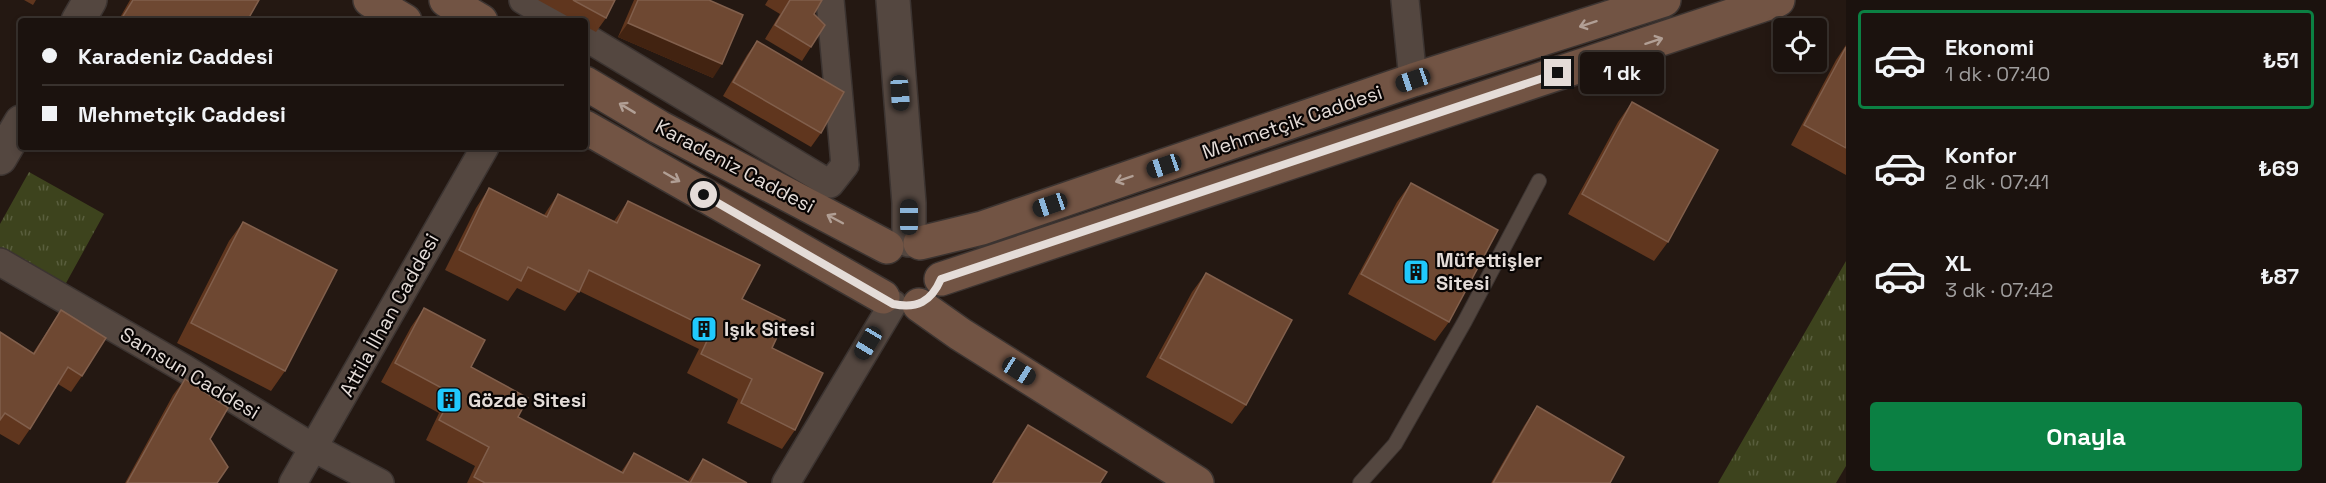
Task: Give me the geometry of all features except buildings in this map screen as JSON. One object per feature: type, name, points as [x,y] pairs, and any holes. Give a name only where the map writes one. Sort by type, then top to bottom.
[{"type":"main road","points":[[370,0],[400,18]]},
{"type":"main road","points":[[446,0],[476,18]]},
{"type":"main road","name":"Mehmetçik Caddesi","points":[[906,243],[982,228],[1413,80],[1664,0]]},
{"type":"main road","name":"Mehmetçik Caddesi","points":[[941,279],[1778,0]]},
{"type":"main road","name":"Karadeniz Caddesi","points":[[588,85],[659,127],[906,243]]},
{"type":"main road","name":"Karadeniz Caddesi","points":[[588,129],[898,302],[960,334],[1197,483]]},
{"type":"main road","points":[[906,243],[930,249],[937,258],[941,279],[929,299],[898,302],[874,277],[875,266],[906,243]]},
{"type":"street","points":[[80,18],[90,0]]},
{"type":"street","points":[[523,0],[553,18]]},
{"type":"street","points":[[588,39],[830,184],[845,165],[831,0]]},
{"type":"street","points":[[893,0],[909,203],[906,243]]},
{"type":"street","points":[[1405,0],[1413,80]]},
{"type":"street","points":[[0,158],[18,127]]},
{"type":"street","name":"Attila İlhan Caddesi","points":[[293,483],[483,150]]},
{"type":"street","name":"Samsun Caddesi","points":[[0,262],[185,369],[314,448],[380,483]]},
{"type":"street","points":[[786,483],[898,302]]},
{"type":"lane","points":[[1360,483],[1395,444],[1465,321],[1539,181]]},
{"type":"green space","points":[[29,172],[104,214],[65,285],[0,248],[0,224]]},
{"type":"green space","points":[[1846,261],[1846,466],[1836,483],[1718,483]]},
{"type":"place","name":"Müfettişler Sitesi","points":[[1416,272]]},
{"type":"place","name":"Işık Sitesi","points":[[704,329]]},
{"type":"place","name":"Gözde Sitesi","points":[[449,400]]},
{"type":"route","points":[[704,195],[893,304],[908,307],[919,305],[929,299],[941,279],[989,265],[1558,73]]}]
